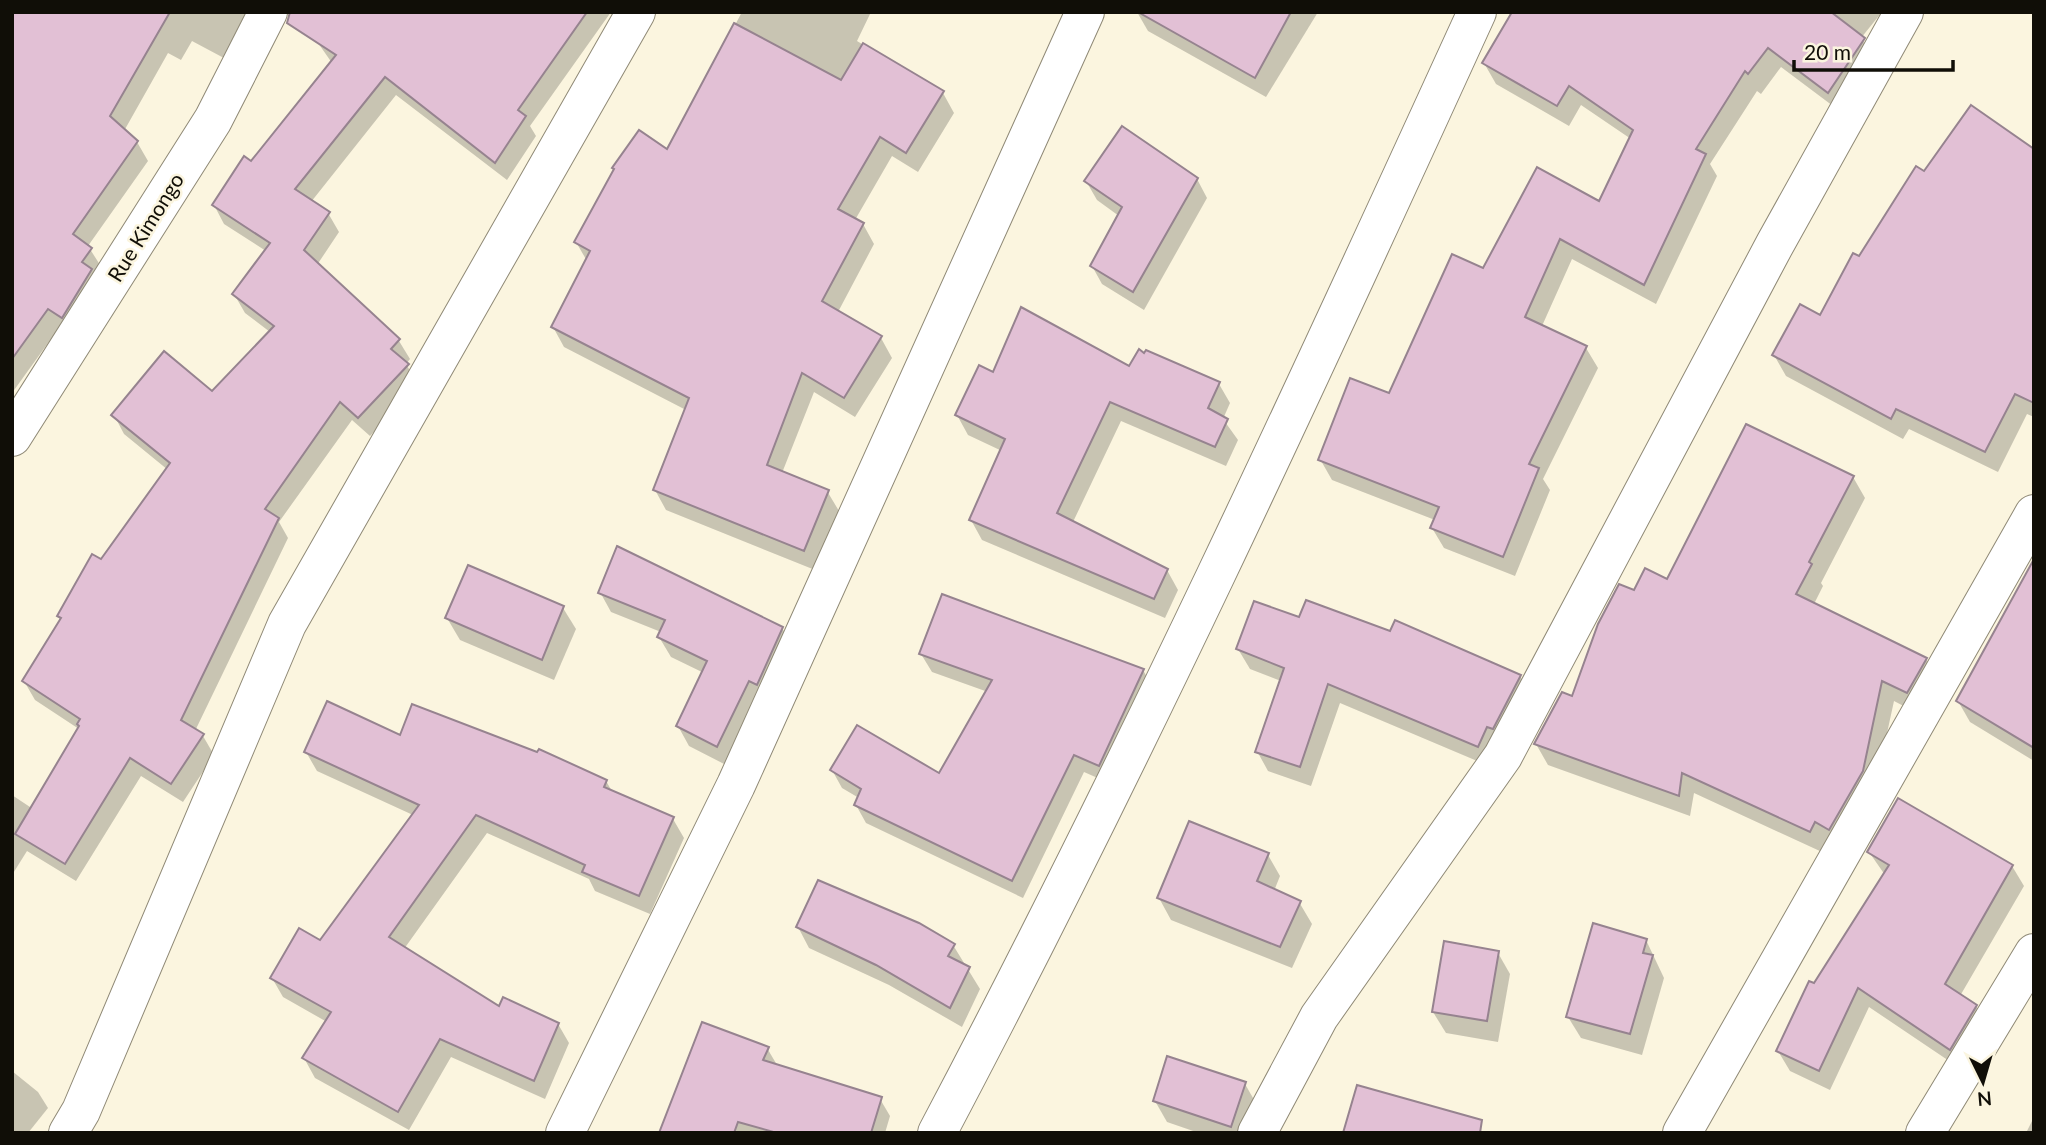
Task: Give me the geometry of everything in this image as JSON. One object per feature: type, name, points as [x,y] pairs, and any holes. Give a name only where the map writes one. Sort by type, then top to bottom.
[{"type":"street","name":"Rue Kimongo","points":[[12,437],[213,120],[268,12]]},
{"type":"street","points":[[68,1133],[81,1111],[287,624],[636,12]]},
{"type":"street","points":[[565,1133],[742,773],[1086,12]]},
{"type":"street","points":[[937,1133],[992,1030],[1286,430],[1477,12]]},
{"type":"street","points":[[1257,1133],[1319,1017],[1503,756],[1762,268],[1904,12]]},
{"type":"street","points":[[1682,1133],[2034,514]]},
{"type":"street","points":[[1925,1133],[2034,953]]},
{"type":"building","points":[[12,12],[170,12],[110,116],[138,141],[73,234],[92,248],[82,262],[92,269],[62,318],[48,309],[12,359]]},
{"type":"building","points":[[290,12],[587,12],[518,110],[526,116],[495,163],[385,77],[295,189],[330,212],[304,250],[400,339],[391,349],[409,364],[358,418],[340,402],[265,509],[279,518],[181,720],[204,734],[171,784],[130,758],[65,864],[15,834],[79,726],[77,724],[80,719],[22,681],[61,618],[57,616],[92,554],[101,559],[170,463],[111,415],[164,351],[212,391],[274,326],[232,294],[270,243],[212,205],[244,156],[251,161],[336,55],[287,23]]},
{"type":"building","points":[[1138,12],[1291,12],[1255,78]]},
{"type":"building","points":[[1512,12],[1831,12],[1865,38],[1828,93],[1768,48],[1748,74],[1745,71],[1696,149],[1706,154],[1644,285],[1560,239],[1525,317],[1587,346],[1529,464],[1539,468],[1503,557],[1430,528],[1439,507],[1318,460],[1350,378],[1389,393],[1452,254],[1483,268],[1537,167],[1599,201],[1633,130],[1569,86],[1557,106],[1482,63]]},
{"type":"building","points":[[734,23],[841,80],[863,43],[944,91],[906,153],[880,137],[838,209],[864,223],[822,301],[882,336],[844,398],[802,373],[767,465],[829,490],[804,551],[653,490],[689,398],[551,327],[590,251],[574,242],[614,169],[612,168],[639,130],[667,149]]},
{"type":"building","points":[[1971,105],[2034,149],[2034,403],[2015,394],[1985,452],[1896,409],[1891,419],[1772,355],[1800,304],[1820,315],[1853,253],[1859,256],[1916,166],[1924,171]]},
{"type":"building","points":[[1122,126],[1198,178],[1133,292],[1090,266],[1122,207],[1084,181]]},
{"type":"building","points":[[1021,307],[1129,366],[1139,349],[1144,353],[1146,350],[1220,382],[1208,408],[1228,419],[1215,447],[1110,402],[1057,513],[1168,569],[1154,599],[969,520],[1005,439],[955,415],[979,365],[993,372]]},
{"type":"building","points":[[1746,424],[1854,476],[1809,562],[1812,564],[1796,594],[1927,658],[1907,693],[1882,681],[1863,771],[1829,830],[1815,822],[1810,832],[1682,773],[1679,796],[1534,744],[1562,692],[1572,696],[1598,624],[1619,584],[1634,590],[1645,568],[1667,579]]},
{"type":"building","points":[[617,546],[783,627],[757,685],[749,681],[717,747],[676,726],[707,661],[657,637],[665,620],[598,593]]},
{"type":"building","points":[[2034,559],[2034,748],[1956,701]]},
{"type":"building","points":[[468,565],[564,606],[542,660],[445,618]]},
{"type":"building","points":[[942,594],[1144,669],[1099,766],[1074,755],[1012,881],[854,805],[861,789],[830,770],[857,725],[939,773],[992,680],[919,654]]},
{"type":"building","points":[[1306,600],[1390,631],[1395,620],[1521,675],[1493,729],[1487,727],[1478,747],[1328,684],[1300,767],[1255,752],[1284,668],[1236,649],[1254,601],[1299,617]]},
{"type":"building","points":[[327,701],[400,735],[412,704],[537,752],[539,749],[607,780],[604,787],[674,817],[639,896],[582,872],[585,865],[476,815],[389,937],[499,1006],[503,997],[559,1023],[534,1081],[440,1039],[398,1112],[302,1058],[331,1012],[270,978],[299,928],[320,940],[419,805],[304,752]]},
{"type":"building","points":[[1898,798],[2013,865],[1945,984],[1977,1005],[1950,1050],[1858,988],[1819,1071],[1776,1051],[1809,981],[1814,983],[1889,865],[1867,852]]},
{"type":"building","points":[[1189,821],[1269,853],[1257,881],[1301,901],[1280,947],[1157,898]]},
{"type":"building","points":[[818,880],[919,923],[955,944],[948,956],[970,967],[950,1008],[876,965],[796,927]]},
{"type":"building","points":[[1593,923],[1647,939],[1643,953],[1653,955],[1630,1034],[1566,1017]]},
{"type":"building","points":[[1444,941],[1499,951],[1487,1021],[1432,1012]]},
{"type":"building","points":[[702,1022],[769,1047],[763,1060],[882,1097],[871,1133],[777,1133],[738,1122],[734,1133],[659,1133]]},
{"type":"building","points":[[1167,1056],[1246,1082],[1231,1127],[1153,1101]]},
{"type":"building","points":[[1357,1085],[1482,1120],[1480,1133],[1343,1133]]}]
